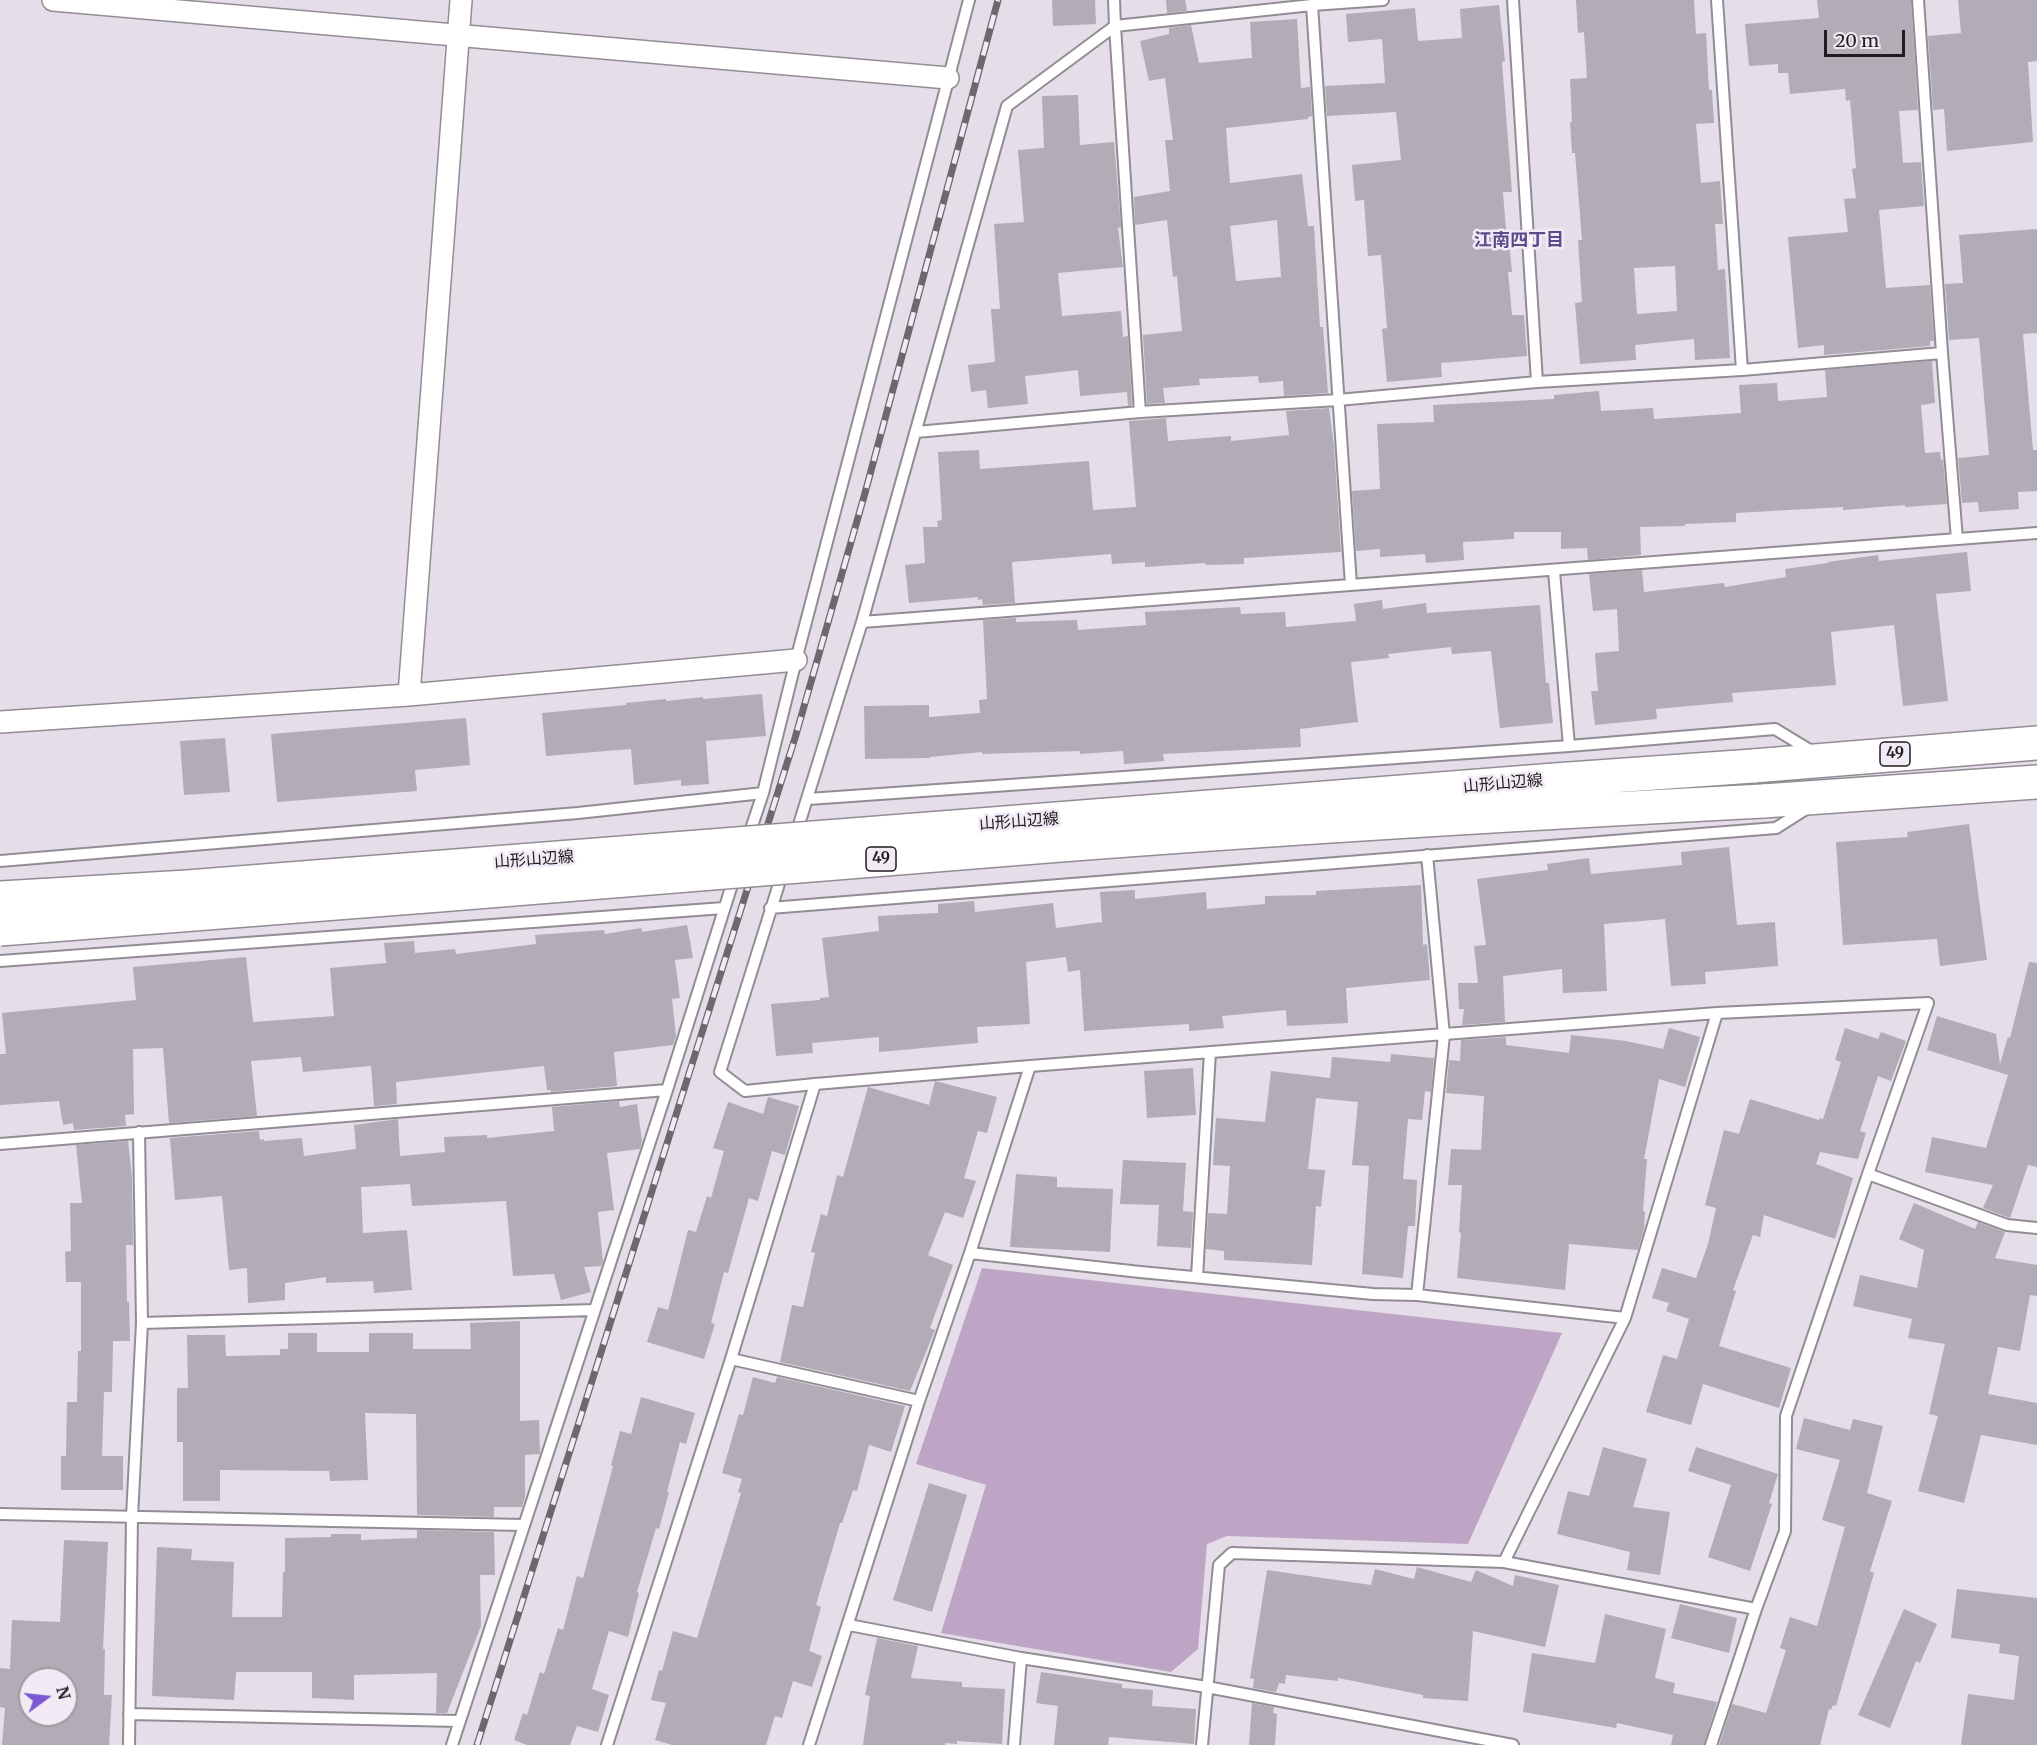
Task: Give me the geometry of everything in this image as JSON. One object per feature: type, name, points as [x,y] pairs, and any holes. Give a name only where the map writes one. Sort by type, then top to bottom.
[{"type":"main road","name":"山形山辺線","points":[[0,898],[187,886],[1753,766],[2037,742]]},
{"type":"main road","name":"山形山辺線","points":[[0,929],[1015,848],[2037,782]]},
{"type":"street","points":[[53,0],[948,78]]},
{"type":"street","points":[[409,695],[461,0]]},
{"type":"street","points":[[0,722],[409,695],[796,660]]},
{"type":"lane","points":[[452,1745],[668,1090],[724,909],[763,793],[969,0]]},
{"type":"lane","points":[[1114,0],[1140,412]]},
{"type":"lane","points":[[1383,0],[1312,5],[1114,26],[1007,106],[862,622],[720,1072],[746,1092],[1030,1066],[1717,1013],[1928,1004],[1786,1416],[1785,1531],[1756,1609],[1711,1745]]},
{"type":"lane","points":[[1513,0],[1537,382]]},
{"type":"lane","points":[[1717,0],[1742,370]]},
{"type":"lane","points":[[1918,0],[1957,539]]},
{"type":"lane","points":[[1312,5],[1351,585]]},
{"type":"lane","points":[[916,432],[1140,412],[1338,400],[1537,382],[1742,370],[1942,353]]},
{"type":"lane","points":[[862,622],[2037,533]]},
{"type":"lane","points":[[1554,571],[1569,746]]},
{"type":"lane","points":[[808,799],[1569,746],[1775,729],[1826,759]]},
{"type":"lane","points":[[0,861],[578,813],[763,793]]},
{"type":"lane","points":[[770,908],[1776,828],[1826,796]]},
{"type":"lane","points":[[1417,1295],[1444,1035],[1427,855]]},
{"type":"lane","points":[[0,961],[724,909]]},
{"type":"lane","points":[[1504,1562],[1625,1318],[1717,1013]]},
{"type":"lane","points":[[1197,1277],[1210,1052]]},
{"type":"lane","points":[[809,1745],[919,1401],[970,1253],[1030,1066]]},
{"type":"lane","points":[[607,1745],[731,1359],[816,1084]]},
{"type":"lane","points":[[0,1144],[668,1090]]},
{"type":"lane","points":[[129,1745],[132,1517],[142,1323],[139,1132]]},
{"type":"lane","points":[[1868,1174],[2007,1226],[2037,1228]]},
{"type":"lane","points":[[970,1253],[1374,1294],[1417,1295],[1625,1318]]},
{"type":"lane","points":[[142,1323],[594,1310]]},
{"type":"lane","points":[[731,1359],[919,1401]]},
{"type":"lane","points":[[0,1514],[523,1525]]},
{"type":"lane","points":[[1202,1745],[1219,1565],[1232,1553],[1504,1562],[1756,1609]]},
{"type":"lane","points":[[849,1625],[1021,1658],[1207,1688],[1472,1741],[1513,1745]]},
{"type":"lane","points":[[1014,1745],[1021,1658]]},
{"type":"lane","points":[[129,1714],[459,1721]]},
{"type":"shaded area","points":[[982,1268],[1562,1333],[1468,1544],[1227,1536],[1207,1544],[1198,1649],[1171,1672],[941,1633],[986,1485],[916,1464]]},
{"type":"building","points":[[1052,0],[1095,0],[1096,24],[1053,26]]},
{"type":"building","points":[[1166,0],[1185,0],[1187,11],[1167,13]]},
{"type":"building","points":[[1576,0],[1694,0],[1696,34],[1706,33],[1709,90],[1712,90],[1714,123],[1696,124],[1701,183],[1720,181],[1723,224],[1715,224],[1718,270],[1725,269],[1730,358],[1695,360],[1694,339],[1635,345],[1636,360],[1580,364],[1575,303],[1582,302],[1578,240],[1582,240],[1575,153],[1572,153],[1570,79],[1587,78],[1584,32],[1578,33]],"holes":[[[1675,266],[1677,311],[1637,314],[1634,268]]]},
{"type":"building","points":[[1817,0],[1911,0],[1918,110],[1899,111],[1903,163],[1921,162],[1924,206],[1879,210],[1886,288],[1930,285],[1934,341],[1930,341],[1930,346],[1824,355],[1824,345],[1798,348],[1788,237],[1848,232],[1844,199],[1856,198],[1852,169],[1856,168],[1850,100],[1846,101],[1845,89],[1790,94],[1788,73],[1778,73],[1778,64],[1749,66],[1745,24],[1819,18]]},
{"type":"building","points":[[1958,0],[2037,0],[2037,61],[2028,62],[2033,142],[1947,151],[1944,109],[1933,110],[1928,36],[1961,33]]},
{"type":"building","points":[[1499,5],[1505,61],[1502,62],[1512,192],[1503,192],[1512,272],[1508,272],[1512,315],[1524,315],[1527,356],[1441,363],[1442,377],[1387,382],[1382,329],[1387,328],[1381,255],[1368,256],[1364,200],[1355,201],[1352,165],[1401,160],[1396,112],[1327,116],[1325,86],[1385,83],[1382,39],[1348,42],[1346,14],[1415,8],[1418,41],[1462,38],[1460,9]]},
{"type":"building","points":[[1297,19],[1301,88],[1310,87],[1312,116],[1308,119],[1226,128],[1230,183],[1302,174],[1308,226],[1314,226],[1320,327],[1323,327],[1328,393],[1284,396],[1283,381],[1259,383],[1258,376],[1199,379],[1200,385],[1163,388],[1165,403],[1147,404],[1143,335],[1182,331],[1177,276],[1173,277],[1167,220],[1135,225],[1134,197],[1170,191],[1165,140],[1173,140],[1165,78],[1149,81],[1140,41],[1169,34],[1169,28],[1191,25],[1199,63],[1252,58],[1250,22]],"holes":[[[1277,220],[1281,277],[1236,281],[1230,226]]]},
{"type":"building","points":[[1078,95],[1080,145],[1114,142],[1121,227],[1118,228],[1123,267],[1058,273],[1062,316],[1121,311],[1123,337],[1128,336],[1132,405],[1128,406],[1127,392],[1080,396],[1078,370],[1025,376],[1028,404],[988,408],[986,390],[971,392],[968,365],[995,362],[991,309],[1000,309],[994,224],[1024,222],[1018,150],[1044,148],[1042,96]]},
{"type":"building","points":[[2037,229],[2037,333],[2023,334],[2033,450],[2037,450],[2037,491],[2018,492],[2019,509],[1979,512],[1978,502],[1962,503],[1958,458],[1989,455],[1979,338],[1949,340],[1945,284],[1963,283],[1959,235]]},
{"type":"building","points":[[1932,361],[1935,403],[1921,405],[1925,453],[1940,452],[1941,460],[1943,459],[1947,504],[1736,513],[1736,522],[1640,527],[1641,555],[1588,560],[1587,548],[1561,549],[1561,532],[1514,532],[1514,539],[1463,542],[1464,560],[1426,563],[1425,554],[1380,557],[1380,549],[1356,551],[1352,491],[1380,489],[1377,424],[1434,422],[1433,405],[1554,399],[1554,395],[1599,391],[1601,411],[1653,408],[1654,419],[1741,413],[1739,385],[1777,383],[1778,401],[1827,397],[1825,370]]},
{"type":"building","points":[[1329,408],[1334,446],[1341,552],[1244,558],[1244,564],[1206,565],[1205,563],[1145,567],[1145,562],[1112,564],[1111,554],[1012,562],[1015,603],[983,605],[982,599],[978,600],[978,597],[909,603],[905,565],[925,563],[923,527],[938,527],[937,521],[942,520],[938,452],[979,450],[980,469],[1089,461],[1093,510],[1136,507],[1129,421],[1166,418],[1168,441],[1231,436],[1231,441],[1289,435],[1286,411]]},
{"type":"building","points":[[1967,552],[1971,591],[1936,594],[1948,701],[1903,706],[1894,625],[1831,632],[1836,685],[1732,693],[1733,702],[1656,709],[1657,719],[1595,725],[1591,691],[1598,691],[1595,653],[1619,651],[1617,609],[1593,611],[1589,574],[1642,570],[1644,592],[1724,583],[1725,587],[1786,577],[1785,569],[1878,555],[1879,561]]},
{"type":"building","points":[[1382,600],[1383,609],[1426,603],[1427,613],[1540,605],[1546,683],[1549,683],[1553,723],[1500,728],[1491,651],[1452,654],[1451,647],[1388,654],[1389,658],[1351,662],[1358,722],[1300,729],[1301,747],[1163,754],[1164,761],[1124,764],[1123,751],[1080,754],[1080,751],[982,754],[982,752],[930,758],[865,759],[864,706],[929,705],[929,717],[980,713],[979,700],[987,699],[983,620],[1016,618],[1016,622],[1077,620],[1078,630],[1146,625],[1145,612],[1240,607],[1241,614],[1285,612],[1286,627],[1356,621],[1354,604]]},
{"type":"building","points":[[762,694],[766,736],[706,741],[709,784],[681,786],[681,780],[634,785],[631,749],[546,756],[542,713],[666,699],[666,701]]},
{"type":"building","points":[[466,718],[470,765],[415,770],[417,791],[277,802],[271,734]]},
{"type":"building","points":[[225,738],[230,792],[184,795],[180,741]]},
{"type":"building","points":[[1969,824],[1987,960],[1940,966],[1937,939],[1843,945],[1836,842],[1908,837],[1907,832]]},
{"type":"building","points":[[1729,847],[1737,925],[1775,922],[1778,966],[1705,972],[1706,984],[1671,986],[1665,919],[1604,924],[1607,991],[1563,993],[1562,969],[1503,976],[1505,1022],[1462,1025],[1464,1009],[1459,1009],[1458,983],[1478,983],[1474,946],[1486,945],[1477,879],[1548,870],[1547,864],[1589,858],[1591,874],[1682,865],[1681,852]]},
{"type":"building","points":[[1421,885],[1423,945],[1427,944],[1430,980],[1346,988],[1348,1023],[1287,1026],[1286,1010],[1222,1016],[1224,1028],[1189,1031],[1189,1024],[1084,1031],[1080,970],[1068,972],[1066,957],[1026,962],[1030,1024],[977,1027],[978,1043],[879,1052],[879,1037],[812,1043],[813,1053],[776,1056],[771,1004],[820,1000],[820,998],[829,997],[822,938],[879,931],[878,916],[938,913],[938,904],[974,901],[975,912],[1053,903],[1056,928],[1102,922],[1100,892],[1135,890],[1135,899],[1206,892],[1207,909],[1265,904],[1265,896],[1316,895],[1316,891]]},
{"type":"building","points":[[687,925],[693,958],[675,960],[680,998],[672,999],[676,1036],[673,1045],[614,1052],[617,1086],[551,1092],[547,1090],[544,1066],[396,1082],[397,1104],[374,1106],[371,1066],[303,1072],[301,1057],[251,1061],[257,1116],[169,1123],[163,1048],[133,1049],[134,1114],[125,1115],[126,1126],[74,1130],[73,1123],[63,1125],[59,1101],[0,1105],[0,1054],[6,1054],[2,1013],[136,1000],[133,967],[246,957],[253,1022],[334,1016],[330,968],[386,963],[384,943],[414,941],[415,953],[455,949],[456,954],[536,944],[535,935],[604,930],[605,934],[641,928],[642,932]]},
{"type":"building","points":[[2029,962],[2037,963],[2037,1167],[2028,1165],[2010,1218],[1983,1208],[1993,1185],[1925,1172],[1932,1137],[1986,1148],[2008,1075],[1927,1050],[1937,1016],[1996,1034],[2000,1064],[2008,1037],[2010,1038]]},
{"type":"building","points":[[1669,1028],[1700,1037],[1685,1087],[1659,1079],[1644,1159],[1647,1159],[1644,1229],[1638,1250],[1569,1244],[1565,1290],[1457,1278],[1462,1185],[1448,1185],[1451,1149],[1481,1150],[1484,1096],[1446,1093],[1449,1060],[1460,1061],[1461,1040],[1506,1037],[1506,1045],[1569,1053],[1571,1035],[1626,1041],[1663,1049]]},
{"type":"building","points":[[1845,1028],[1878,1039],[1881,1032],[1906,1041],[1891,1081],[1878,1076],[1860,1131],[1866,1133],[1858,1159],[1820,1152],[1816,1164],[1853,1178],[1835,1239],[1764,1215],[1760,1237],[1753,1235],[1733,1290],[1736,1291],[1719,1346],[1791,1368],[1779,1408],[1703,1384],[1691,1425],[1646,1412],[1663,1355],[1677,1359],[1689,1319],[1666,1311],[1669,1303],[1652,1298],[1662,1268],[1696,1278],[1708,1244],[1716,1208],[1705,1205],[1724,1130],[1739,1134],[1750,1099],[1819,1120],[1823,1119],[1841,1062],[1835,1060]]},
{"type":"building","points":[[1391,1054],[1434,1058],[1431,1092],[1425,1091],[1422,1120],[1408,1119],[1403,1179],[1417,1180],[1415,1226],[1408,1226],[1403,1278],[1362,1274],[1369,1166],[1352,1165],[1358,1102],[1316,1098],[1308,1169],[1325,1170],[1321,1207],[1316,1206],[1312,1265],[1224,1260],[1224,1251],[1206,1249],[1208,1213],[1227,1214],[1230,1166],[1213,1165],[1216,1118],[1265,1122],[1271,1071],[1330,1078],[1332,1057],[1390,1062]]},
{"type":"building","points":[[1193,1068],[1196,1115],[1147,1118],[1144,1071]]},
{"type":"building","points":[[935,1081],[997,1097],[987,1133],[978,1131],[964,1178],[976,1181],[963,1218],[945,1212],[928,1255],[953,1265],[930,1328],[935,1330],[910,1391],[780,1362],[792,1305],[803,1307],[815,1253],[811,1252],[821,1214],[827,1216],[837,1175],[843,1177],[868,1087],[929,1105]]},
{"type":"building","points":[[768,1097],[799,1106],[785,1155],[772,1151],[758,1201],[749,1198],[728,1273],[724,1272],[711,1323],[715,1324],[704,1359],[647,1342],[658,1307],[668,1310],[688,1230],[696,1232],[707,1196],[711,1198],[724,1151],[713,1148],[728,1102],[763,1114]]},
{"type":"building","points":[[619,1101],[620,1107],[637,1104],[642,1141],[640,1149],[607,1153],[614,1210],[598,1212],[603,1262],[601,1266],[584,1267],[591,1292],[561,1300],[554,1274],[513,1276],[506,1201],[412,1206],[410,1184],[361,1187],[363,1233],[407,1230],[412,1290],[374,1293],[373,1281],[326,1283],[326,1277],[285,1283],[285,1300],[248,1303],[247,1268],[229,1270],[222,1196],[175,1200],[170,1138],[259,1131],[260,1140],[264,1139],[264,1141],[302,1138],[304,1156],[356,1149],[354,1125],[398,1119],[400,1156],[445,1152],[444,1137],[487,1135],[487,1138],[554,1131],[552,1107]]},
{"type":"building","points":[[128,1141],[132,1177],[133,1245],[126,1245],[130,1341],[113,1341],[112,1392],[104,1392],[102,1456],[123,1456],[123,1490],[61,1490],[61,1456],[66,1456],[67,1402],[77,1402],[78,1351],[81,1351],[81,1282],[66,1282],[65,1252],[71,1251],[70,1203],[82,1203],[76,1145]]},
{"type":"building","points":[[1123,1160],[1186,1163],[1183,1211],[1193,1212],[1191,1248],[1157,1246],[1159,1205],[1120,1204]]},
{"type":"building","points":[[1016,1174],[1057,1177],[1057,1187],[1113,1189],[1110,1252],[1010,1247]]},
{"type":"building","points":[[1914,1203],[1975,1229],[1978,1222],[2005,1232],[1995,1258],[2037,1265],[2037,1296],[2030,1295],[2020,1351],[1998,1347],[1988,1394],[2037,1403],[2037,1445],[1981,1435],[1964,1503],[1918,1491],[1938,1416],[1929,1414],[1945,1344],[1908,1338],[1912,1319],[1853,1306],[1860,1275],[1917,1288],[1924,1250],[1899,1239]]},
{"type":"building","points":[[520,1321],[520,1421],[539,1420],[540,1452],[540,1454],[525,1455],[525,1497],[522,1507],[494,1507],[494,1517],[417,1515],[416,1414],[365,1413],[368,1480],[330,1481],[329,1471],[220,1470],[220,1501],[183,1501],[183,1442],[177,1442],[177,1388],[188,1388],[187,1335],[225,1335],[226,1356],[280,1355],[280,1349],[288,1349],[288,1333],[317,1333],[317,1352],[369,1352],[369,1333],[413,1333],[413,1349],[471,1349],[470,1323]]},
{"type":"building","points":[[753,1377],[775,1383],[777,1377],[905,1406],[891,1452],[869,1445],[857,1491],[853,1490],[842,1523],[840,1523],[816,1605],[821,1607],[809,1651],[822,1656],[812,1687],[793,1681],[782,1718],[775,1716],[766,1745],[672,1745],[655,1740],[666,1703],[651,1700],[673,1631],[697,1638],[741,1493],[738,1492],[742,1479],[722,1473],[739,1414],[743,1415]]},
{"type":"building","points":[[641,1397],[695,1413],[686,1444],[680,1442],[659,1529],[656,1528],[637,1592],[639,1593],[628,1637],[609,1631],[592,1689],[609,1695],[598,1732],[577,1726],[570,1745],[527,1745],[514,1740],[523,1713],[527,1715],[540,1672],[544,1674],[558,1628],[563,1630],[577,1576],[583,1578],[620,1431],[631,1434]]},
{"type":"building","points":[[1804,1418],[1850,1430],[1853,1419],[1883,1426],[1867,1493],[1892,1501],[1870,1571],[1874,1573],[1836,1706],[1833,1705],[1831,1710],[1829,1709],[1820,1745],[1719,1745],[1732,1704],[1766,1713],[1786,1650],[1780,1648],[1790,1617],[1817,1626],[1845,1527],[1822,1520],[1840,1460],[1796,1449]]},
{"type":"building","points":[[1603,1447],[1647,1459],[1633,1507],[1670,1512],[1660,1575],[1627,1570],[1630,1552],[1557,1534],[1568,1491],[1589,1496]]},
{"type":"building","points":[[1696,1447],[1778,1474],[1769,1503],[1772,1504],[1750,1571],[1708,1557],[1731,1485],[1688,1471]]},
{"type":"building","points":[[929,1483],[967,1495],[932,1612],[893,1600]]},
{"type":"building","points":[[417,1530],[494,1532],[495,1575],[480,1575],[481,1626],[447,1713],[436,1713],[437,1673],[354,1675],[354,1700],[312,1698],[312,1672],[236,1672],[234,1700],[152,1696],[157,1547],[192,1549],[191,1560],[234,1562],[232,1617],[282,1617],[285,1538],[361,1534],[361,1540],[417,1538]]},
{"type":"building","points":[[64,1540],[108,1542],[103,1649],[105,1649],[104,1695],[112,1695],[109,1745],[2,1745],[5,1708],[0,1707],[0,1668],[10,1669],[12,1620],[60,1622]]},
{"type":"building","points":[[1417,1567],[1471,1582],[1476,1570],[1513,1586],[1515,1575],[1559,1585],[1545,1647],[1473,1631],[1468,1701],[1423,1698],[1423,1695],[1338,1678],[1338,1681],[1286,1675],[1285,1684],[1279,1683],[1276,1692],[1253,1688],[1254,1679],[1250,1678],[1267,1570],[1371,1585],[1375,1569],[1414,1579]]},
{"type":"building","points":[[1957,1589],[2037,1598],[2037,1745],[1961,1745],[1968,1694],[2014,1700],[2019,1656],[1999,1653],[2000,1644],[1951,1638]]},
{"type":"building","points":[[1680,1604],[1737,1618],[1729,1653],[1671,1638]]},
{"type":"building","points":[[1904,1609],[1937,1624],[1920,1663],[1916,1661],[1890,1728],[1858,1715]]},
{"type":"building","points":[[1605,1614],[1666,1629],[1655,1678],[1675,1683],[1673,1693],[1717,1702],[1704,1745],[1671,1745],[1673,1735],[1617,1723],[1616,1728],[1523,1712],[1532,1653],[1595,1663]]},
{"type":"building","points":[[877,1638],[918,1646],[911,1678],[962,1682],[962,1687],[1005,1689],[1002,1744],[957,1741],[957,1744],[945,1743],[945,1745],[863,1745],[870,1696],[865,1695]]},
{"type":"building","points":[[1041,1672],[1122,1684],[1122,1688],[1153,1690],[1152,1706],[1196,1709],[1194,1744],[1109,1737],[1108,1745],[1054,1745],[1058,1706],[1036,1703]]},
{"type":"building","points":[[1252,1703],[1274,1707],[1273,1713],[1277,1714],[1275,1745],[1249,1745]]},
{"type":"railway","points":[[477,1745],[795,738],[865,493],[998,0]]},
{"type":"district","name":"江南四丁目","points":[[1519,241]]}]
